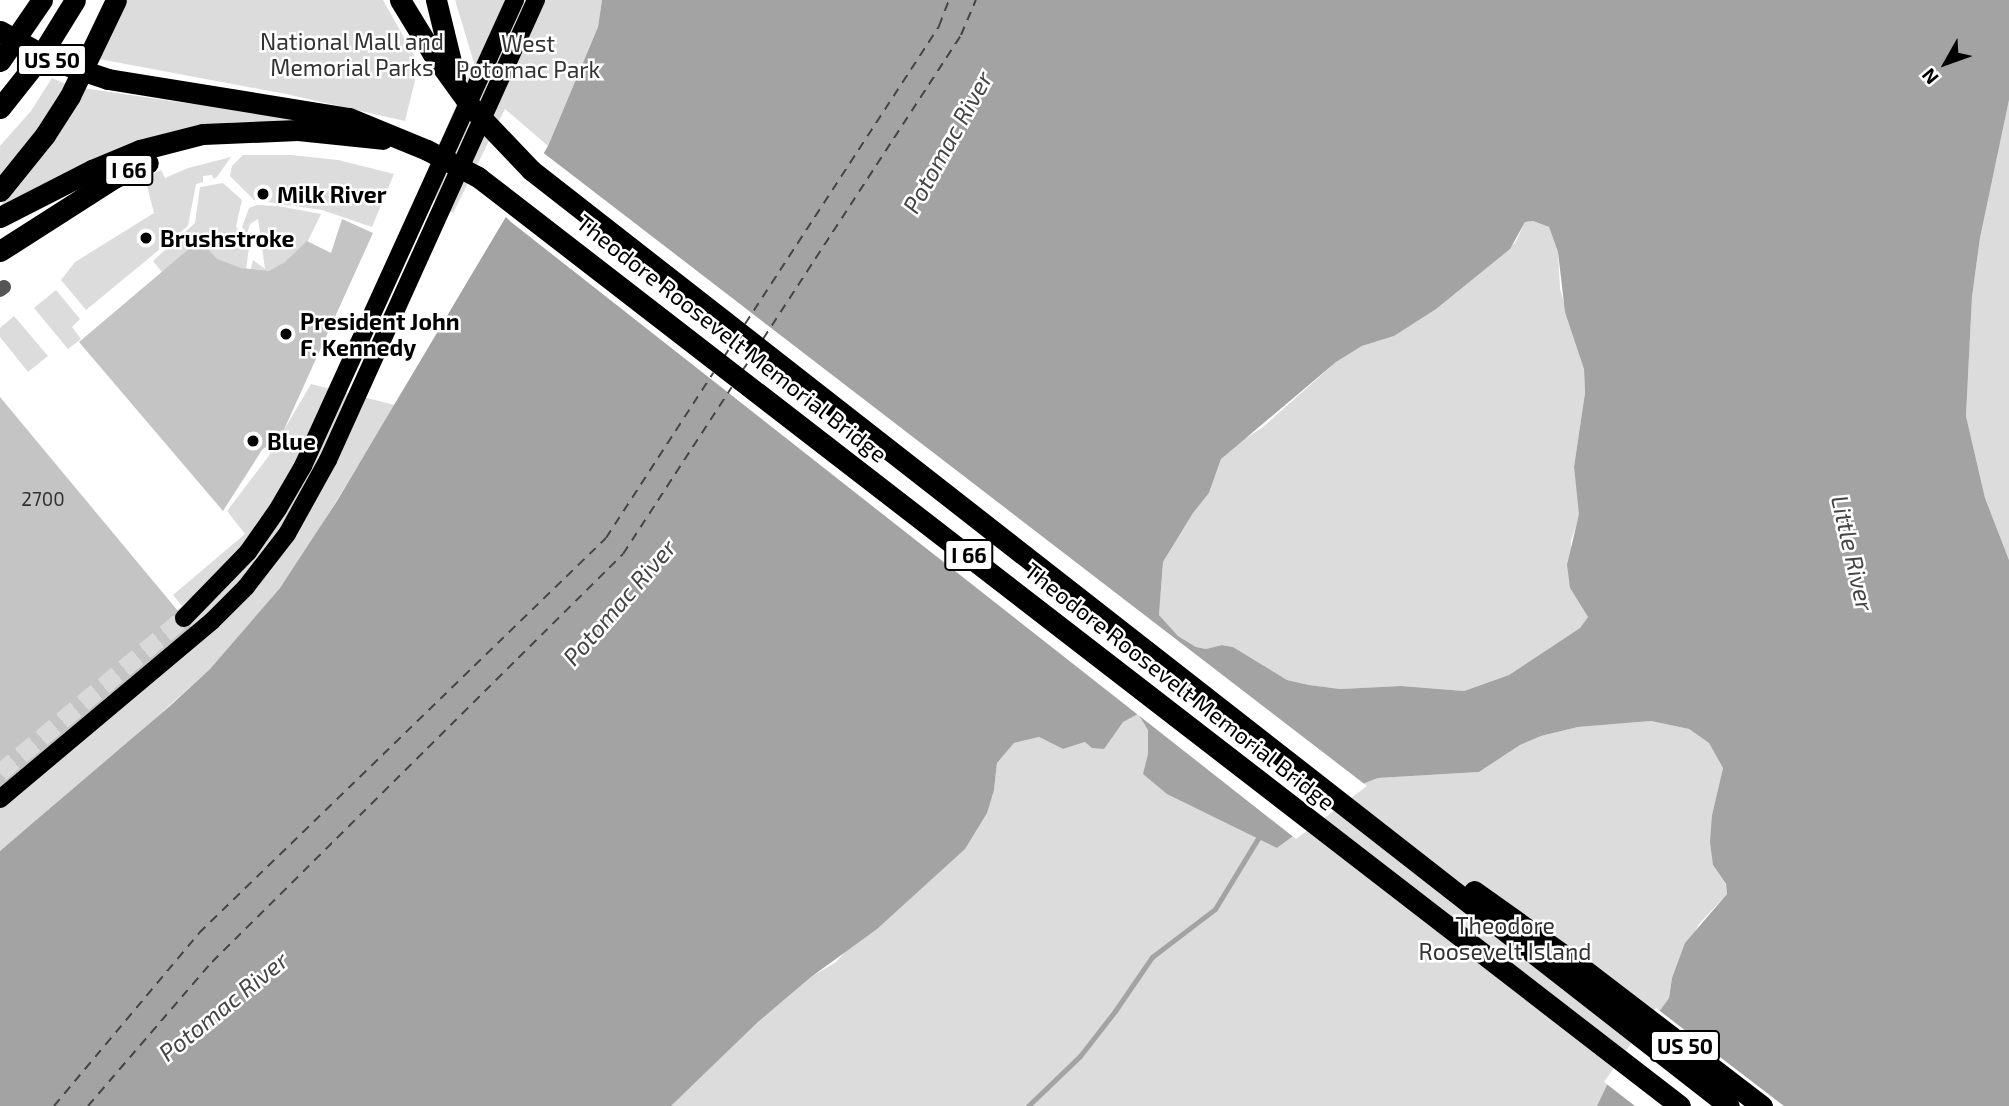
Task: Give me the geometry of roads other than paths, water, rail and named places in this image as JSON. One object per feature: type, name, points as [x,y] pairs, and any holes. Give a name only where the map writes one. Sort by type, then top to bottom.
[{"type":"highway","points":[[0,61],[42,0]]},
{"type":"highway","points":[[0,107],[38,60],[75,0]]},
{"type":"highway","points":[[0,191],[45,135],[70,96],[116,0]]},
{"type":"highway","name":"Theodore Roosevelt Memorial Bridge","points":[[400,0],[458,90],[496,137],[546,183],[1730,1106]]},
{"type":"highway","points":[[436,0],[458,90]]},
{"type":"highway","name":"US 50","points":[[0,31],[54,61],[108,79],[349,118],[406,142]]},
{"type":"highway","points":[[0,218],[92,170],[140,150],[203,134],[275,130]]},
{"type":"highway","name":"I 66","points":[[0,251],[130,170],[183,150],[275,130],[406,142]]},
{"type":"highway","name":"Theodore Roosevelt Memorial Bridge","points":[[406,142],[478,177],[513,202],[1680,1106]]},
{"type":"highway","name":"Theodore Roosevelt Memorial Bridge","points":[[1356,812],[1560,952],[1762,1106]]},
{"type":"highway","name":"Theodore Roosevelt Memorial Bridge","points":[[1613,1056],[1669,1106]]},
{"type":"main road","points":[[184,618],[248,552],[278,509],[303,466],[515,0]]},
{"type":"main road","points":[[0,799],[212,621],[246,587],[287,534],[328,460],[536,0]]},
{"type":"water","points":[[602,0],[2009,0],[2009,100],[1980,238],[1972,297],[1966,416],[1985,498],[2009,560],[2009,1106],[1597,1106],[1608,1083],[1669,998],[1672,978],[1685,943],[1727,894],[1726,884],[1713,865],[1710,842],[1712,815],[1723,768],[1709,743],[1689,729],[1651,721],[1578,727],[1541,736],[1520,745],[1479,772],[1378,778],[1365,783],[1277,848],[1167,794],[1143,774],[1148,754],[1148,730],[1138,714],[1123,722],[1104,749],[1092,748],[1085,742],[1063,749],[1039,737],[1014,743],[997,763],[994,790],[987,813],[965,849],[877,929],[811,977],[758,1022],[671,1106],[0,1106],[0,851],[210,669],[280,588],[337,501],[548,146],[598,27]],"holes":[[[1533,221],[1549,227],[1558,252],[1565,312],[1584,369],[1585,393],[1574,467],[1579,514],[1567,565],[1570,588],[1588,617],[1580,628],[1509,675],[1464,691],[1401,686],[1340,689],[1309,685],[1287,680],[1233,647],[1222,645],[1206,649],[1196,647],[1178,636],[1159,615],[1163,562],[1193,513],[1209,493],[1221,459],[1336,362],[1362,346],[1394,336],[1436,309],[1510,249],[1525,222]]]},
{"type":"waterway","points":[[1028,1106],[1080,1056],[1152,957],[1215,909],[1260,835]]},
{"type":"tunnel","points":[[0,773],[184,618]]},
{"type":"place","name":"Milk River","points":[[263,194]]},
{"type":"place","name":"Brushstroke","points":[[146,238]]},
{"type":"place","name":"President John F. Kennedy","points":[[286,334]]},
{"type":"place","name":"Blue","points":[[253,441]]},
{"type":"park label","name":"National Mall and Memorial Parks","points":[[352,54]]},
{"type":"park label","name":"West Potomac Park","points":[[528,56]]},
{"type":"park label","name":"Theodore Roosevelt Island","points":[[1505,938]]},
{"type":"water label","name":"Potomac River","points":[[947,142]]},
{"type":"water label","name":"Little River","points":[[1853,553]]},
{"type":"water label","name":"Potomac River","points":[[619,602]]},
{"type":"water label","name":"Potomac River","points":[[223,1006]]}]
